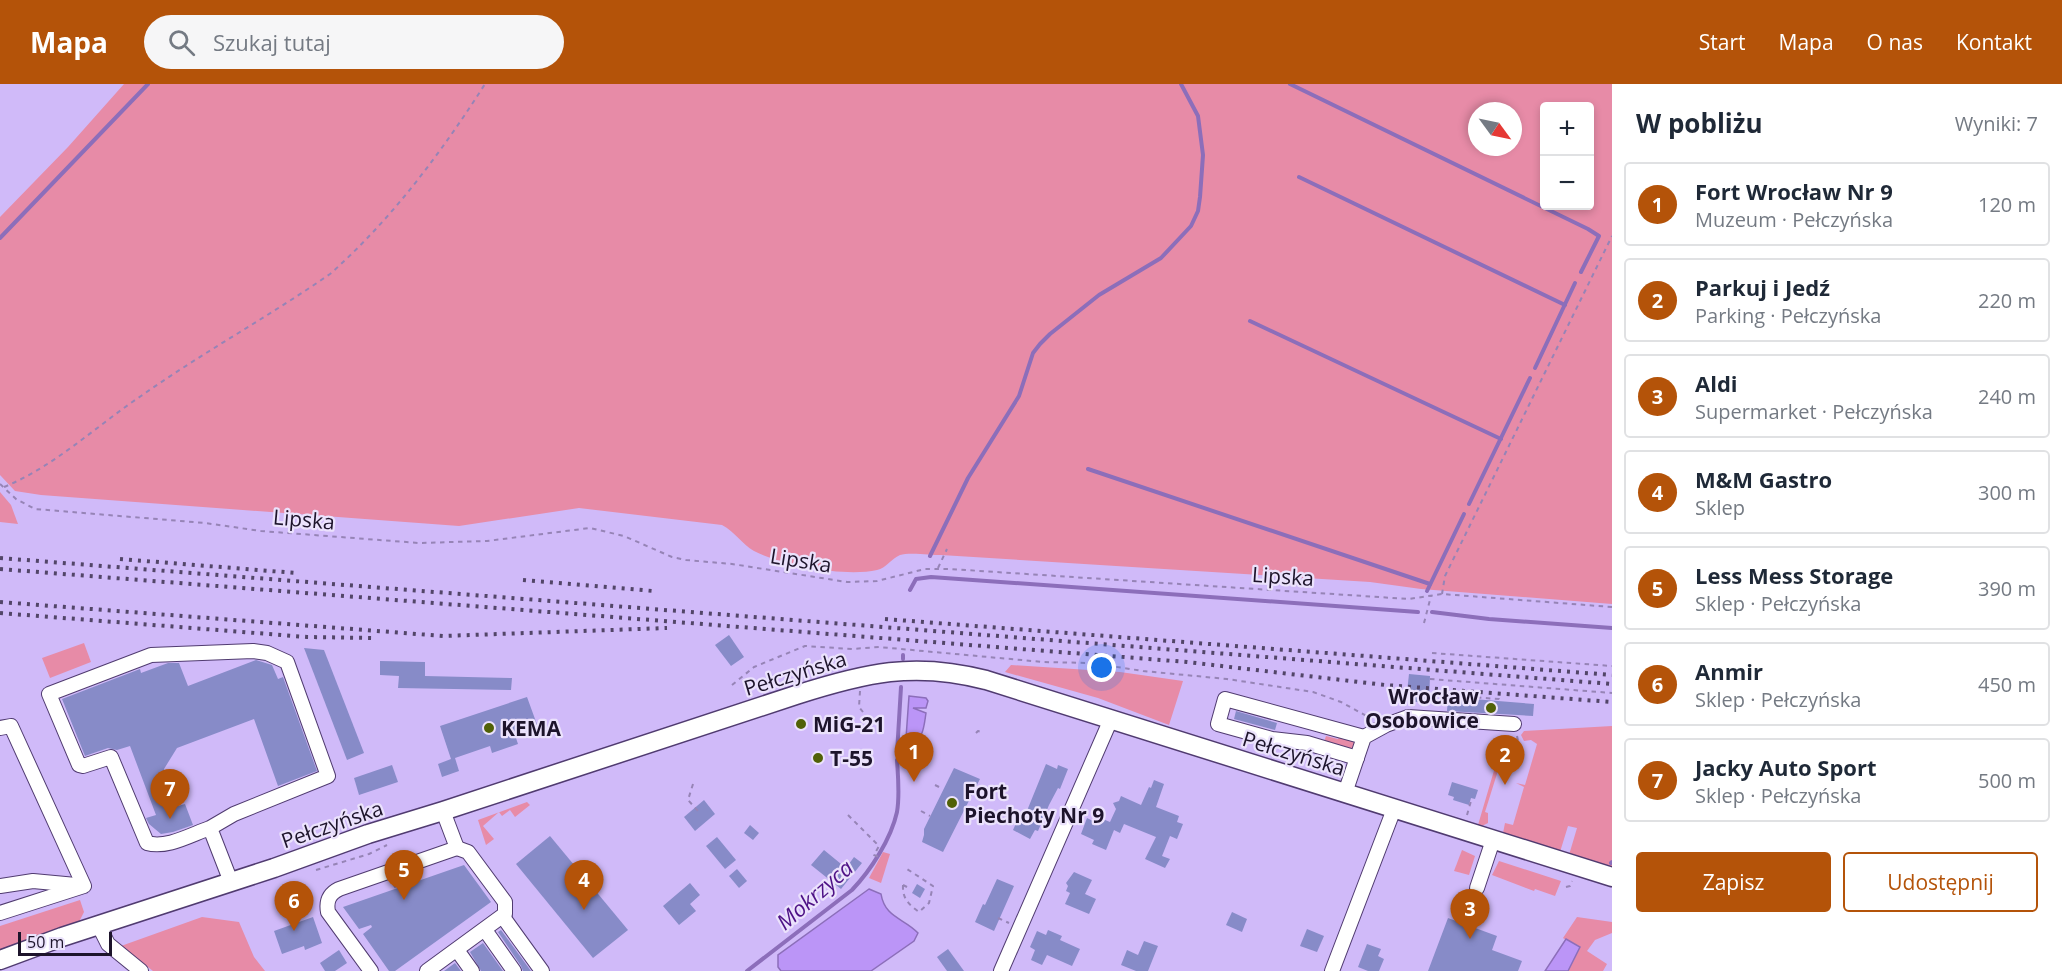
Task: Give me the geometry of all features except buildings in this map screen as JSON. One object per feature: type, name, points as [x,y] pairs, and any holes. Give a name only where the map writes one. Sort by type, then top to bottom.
[{"type":"main road","name":"Pełczyńska","points":[[0,960],[342,845],[368,834],[796,694],[854,677],[918,670],[959,674],[1004,685],[1612,877]]},
{"type":"street","points":[[253,651],[267,653],[286,662],[328,776],[234,814],[210,828],[165,844],[147,843],[111,757],[83,766],[79,765],[48,694],[151,655],[253,651]]},
{"type":"street","points":[[1357,758],[1307,743],[1272,739],[1218,724],[1224,699],[1364,737]]},
{"type":"street","points":[[1346,793],[1364,737],[1397,720],[1408,717],[1514,724]]},
{"type":"street","points":[[1002,971],[1111,719]]},
{"type":"street","points":[[0,728],[11,726],[84,886]]},
{"type":"street","points":[[1332,971],[1394,808]]},
{"type":"street","points":[[443,811],[457,848]]},
{"type":"street","points":[[210,828],[231,882]]},
{"type":"street","points":[[1477,888],[1493,840]]},
{"type":"street","points":[[371,971],[328,912],[327,901],[330,896],[339,889],[457,848],[468,852],[505,902],[506,910],[503,917],[428,971]]},
{"type":"street","points":[[0,886],[33,881],[84,886]]},
{"type":"street","points":[[0,913],[84,886]]},
{"type":"street","points":[[503,917],[542,971]]},
{"type":"street","points":[[99,926],[108,944],[141,971]]},
{"type":"street","points":[[485,930],[514,971]]},
{"type":"street","points":[[457,950],[472,971]]},
{"type":"path","points":[[3,487],[41,468],[76,445],[140,396],[330,274],[392,212],[485,84]]},
{"type":"path","points":[[1442,594],[1445,576],[1612,236]]},
{"type":"path","name":"Lipska","points":[[0,484],[25,504],[47,511],[419,543],[487,541],[590,528],[624,536],[672,557],[686,560],[732,564],[847,582],[877,581],[925,569],[937,569],[1409,599],[1442,594],[1612,607]]},
{"type":"path","points":[[937,569],[947,549]]},
{"type":"path","points":[[1424,623],[1431,596]]},
{"type":"path","points":[[732,685],[754,667],[805,646],[852,649],[879,647],[1043,662],[1091,663],[1313,692],[1332,698],[1369,717],[1378,728]]},
{"type":"path","points":[[1432,652],[1612,666]]},
{"type":"path","points":[[1430,679],[1612,693]]},
{"type":"path","points":[[860,688],[859,707],[863,712]]},
{"type":"path","points":[[1442,701],[1443,695],[1499,699],[1499,701]]},
{"type":"path","points":[[1429,700],[1448,701]]},
{"type":"path","points":[[976,733],[982,732]]},
{"type":"path","points":[[693,784],[688,800],[698,811]]},
{"type":"path","points":[[935,785],[943,789]]},
{"type":"path","points":[[1466,819],[1472,801]]},
{"type":"path","points":[[921,811],[930,816]]},
{"type":"path","points":[[848,815],[879,846],[874,855],[879,857]]},
{"type":"path","points":[[908,869],[933,886],[929,903],[919,912],[909,905],[903,892],[903,885],[912,889]]},
{"type":"path","points":[[1566,887],[1570,886],[1573,879]]},
{"type":"shaded area","points":[[124,84],[1612,84],[1612,604],[1421,589],[1370,582],[920,554],[900,555],[877,570],[832,571],[781,561],[754,551],[722,525],[579,508],[459,526],[41,495],[15,491],[0,475],[0,217],[68,147]]},
{"type":"shaded area","points":[[0,492],[11,505],[18,524],[0,522]]},
{"type":"shaded area","points":[[84,643],[91,662],[50,678],[42,658]]},
{"type":"shaded area","points":[[1011,665],[1120,672],[1183,681],[1169,725],[1098,698],[1005,672]]},
{"type":"shaded area","points":[[909,696],[926,698],[928,701],[926,708],[913,708],[926,713],[921,736],[910,744],[906,741]]},
{"type":"shaded area","points":[[1612,726],[1612,868],[1569,855],[1577,828],[1568,826],[1560,852],[1503,833],[1505,823],[1513,825],[1524,787],[1516,783],[1525,785],[1537,744],[1531,740],[1524,741],[1521,735],[1524,731]]},
{"type":"shaded area","points":[[1326,736],[1338,739],[1340,736],[1354,740],[1356,743],[1351,750],[1324,742]]},
{"type":"shaded area","points":[[1503,740],[1517,741],[1515,747],[1506,745],[1485,812],[1488,813],[1488,823],[1478,825]]},
{"type":"shaded area","points":[[527,802],[530,805],[515,817],[510,810],[502,816],[499,812]]},
{"type":"shaded area","points":[[498,812],[483,826],[494,839],[486,845],[478,820]]},
{"type":"shaded area","points":[[1462,850],[1475,856],[1469,875],[1454,871]]},
{"type":"shaded area","points":[[883,852],[890,854],[881,883],[869,878]]},
{"type":"shaded area","points":[[1499,861],[1561,881],[1555,896],[1535,889],[1534,891],[1492,875]]},
{"type":"shaded area","points":[[869,889],[881,894],[886,908],[918,933],[914,941],[871,971],[781,971],[778,967],[778,955]]},
{"type":"shaded area","points":[[80,900],[84,912],[79,922],[0,953],[0,926]]},
{"type":"shaded area","points":[[202,917],[239,922],[254,957],[265,971],[153,971],[121,946]]},
{"type":"shaded area","points":[[1577,917],[1612,922],[1612,933],[1595,940],[1587,951],[1607,964],[1603,971],[1545,971],[1566,940],[1563,938]]},
{"type":"shaded area","points":[[1566,939],[1580,947],[1568,971],[1545,971]]},
{"type":"waterway","points":[[0,238],[148,84]]},
{"type":"waterway","points":[[930,556],[968,478],[1019,396],[1033,353],[1040,344],[1099,295],[1161,258],[1191,226],[1198,211],[1203,155],[1198,116],[1181,84]]},
{"type":"waterway","points":[[1290,84],[1599,236],[1581,272]]},
{"type":"waterway","points":[[1299,177],[1565,305]]},
{"type":"waterway","points":[[1535,368],[1575,283]]},
{"type":"waterway","points":[[1250,321],[1501,439]]},
{"type":"waterway","points":[[1469,504],[1530,378]]},
{"type":"waterway","points":[[1088,469],[1430,584]]},
{"type":"waterway","points":[[1427,591],[1464,514]]},
{"type":"waterway","points":[[910,590],[916,579],[931,577],[1418,612]]},
{"type":"waterway","points":[[1432,612],[1489,619],[1612,628]]},
{"type":"waterway","name":"Mokrzyca","points":[[897,753],[901,687]]},
{"type":"waterway","name":"Mokrzyca","points":[[747,971],[852,890],[873,864],[890,833],[897,812],[899,793],[897,760]]},
{"type":"railway","points":[[0,558],[1612,684]]},
{"type":"railway","points":[[120,559],[296,573]]},
{"type":"railway","points":[[0,569],[1187,662],[1385,685],[1612,702]]},
{"type":"railway","points":[[523,580],[653,591]]},
{"type":"railway","points":[[0,602],[443,636],[667,628]]},
{"type":"railway","points":[[0,613],[307,637],[374,638]]},
{"type":"railway","points":[[885,619],[1612,675]]},
{"type":"place","name":"Wrocław Osobowice","points":[[1491,708]]},
{"type":"place","name":"MiG-21","points":[[801,724]]},
{"type":"place","name":"KEMA","points":[[489,728]]},
{"type":"place","name":"T-55","points":[[818,758]]},
{"type":"place","name":"Fort Wrocław Nr 9","points":[[914,782]]},
{"type":"place","name":"Parkuj i Jedź","points":[[1505,785]]},
{"type":"place","name":"Fort Piechoty Nr 9","points":[[952,803]]},
{"type":"place","name":"Jacky Auto Sport","points":[[170,819]]},
{"type":"place","name":"Less Mess Storage","points":[[404,900]]},
{"type":"place","name":"M&M Gastro","points":[[584,910]]},
{"type":"place","name":"Anmir","points":[[294,931]]},
{"type":"place","name":"Aldi","points":[[1470,939]]}]
